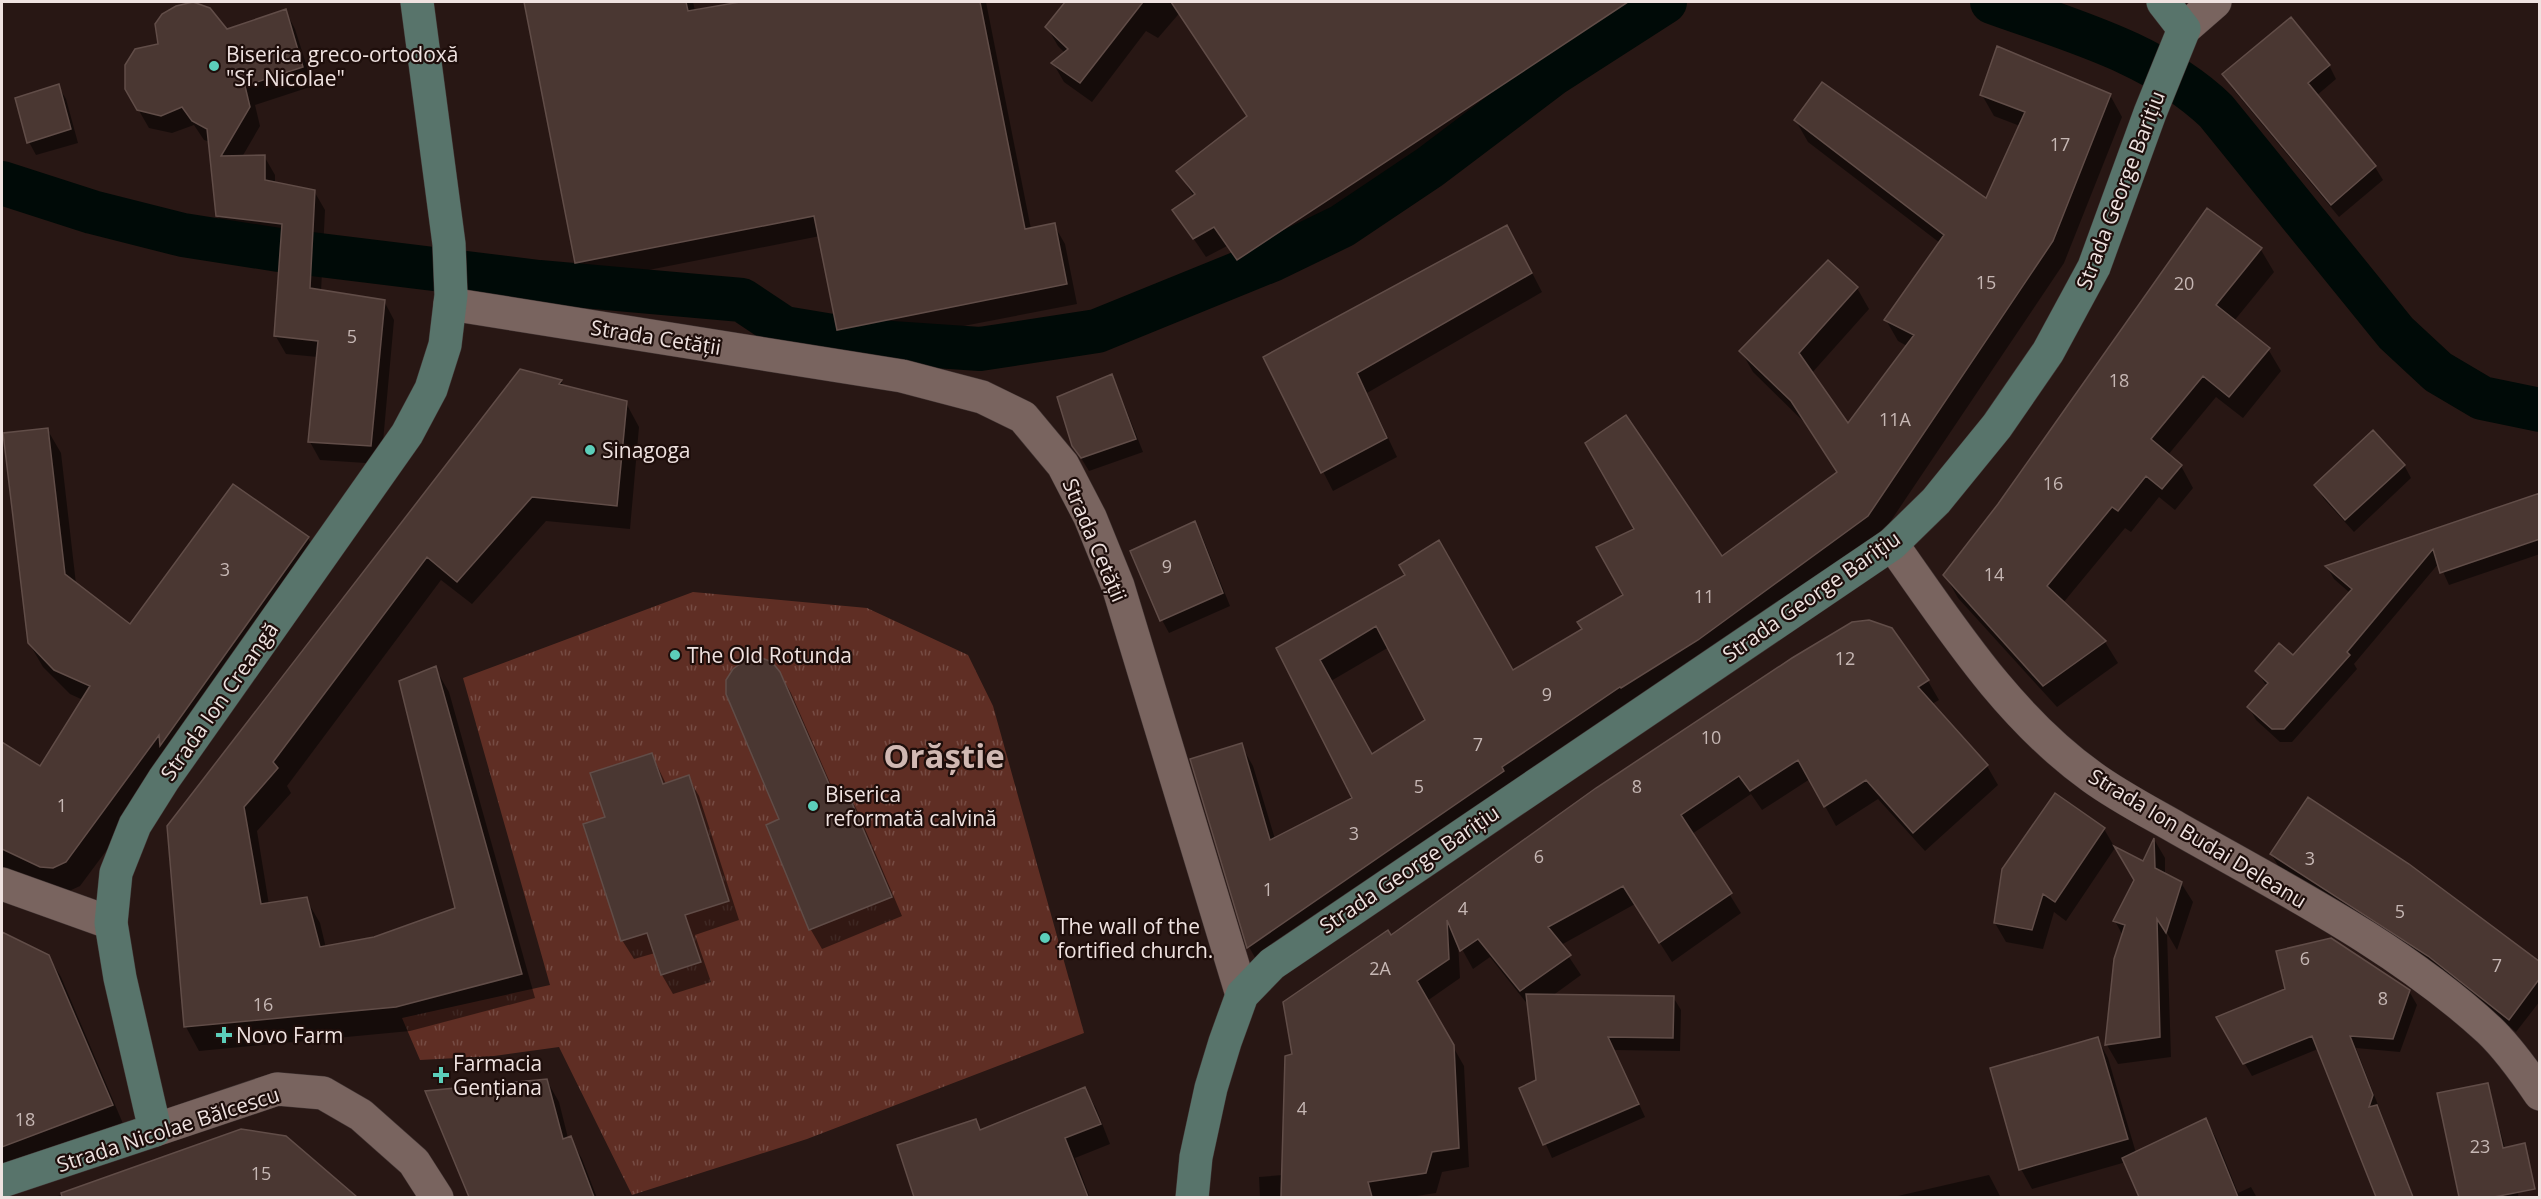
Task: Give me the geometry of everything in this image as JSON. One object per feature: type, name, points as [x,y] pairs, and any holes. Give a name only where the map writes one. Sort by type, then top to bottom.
[{"type":"main road","name":"Strada Ion Creangă","points":[[155,1130],[120,978],[111,923],[116,873],[135,825],[164,779],[406,434],[430,389],[445,345],[451,300],[449,244],[417,2]]},
{"type":"main road","points":[[2163,2],[2184,29]]},
{"type":"main road","name":"Strada George Barițiu","points":[[1242,995],[1272,964],[1299,943],[1892,544],[1936,501],[1997,426],[2048,352],[2094,267],[2150,113],[2184,29]]},
{"type":"main road","points":[[1187,1196],[1211,1088],[1242,995]]},
{"type":"main road","name":"Strada Nicolae Bălcescu","points":[[2,1181],[155,1130]]},
{"type":"street","points":[[2184,29],[2215,2]]},
{"type":"street","name":"Strada Cetății","points":[[451,300],[902,376],[982,397],[1023,417],[1063,465],[1090,517],[1118,586],[1242,995]]},
{"type":"street","name":"Strada Ion Budai Deleanu","points":[[1892,544],[1963,645],[2008,701],[2047,740],[2091,777],[2346,926],[2435,986],[2490,1031],[2540,1094]]},
{"type":"street","points":[[2,884],[111,923]]},
{"type":"street","name":"Strada Nicolae Bălcescu","points":[[155,1130],[277,1089],[323,1093],[361,1115],[414,1161],[437,1197]]},
{"type":"green space","points":[[693,592],[867,608],[968,655],[993,706],[1084,1033],[807,1139],[632,1195],[559,1047],[494,1056],[420,1060],[402,1018],[550,985],[463,678]]},
{"type":"building","points":[[193,2],[210,8],[227,29],[286,9],[303,67],[245,86],[250,107],[221,156],[265,155],[265,180],[315,190],[310,288],[385,300],[371,446],[308,442],[318,341],[274,336],[282,224],[216,216],[207,129],[192,121],[182,107],[161,116],[137,110],[125,89],[125,65],[135,49],[158,44],[155,24],[162,14],[176,6]]},
{"type":"building","points":[[524,2],[686,2],[688,11],[740,2],[980,2],[1025,229],[1055,223],[1067,284],[837,330],[814,216],[575,263]]},
{"type":"building","points":[[1065,2],[1143,2],[1080,83],[1051,63],[1068,49],[1045,27]]},
{"type":"building","points":[[1171,2],[1628,2],[1237,260],[1214,227],[1193,239],[1172,210],[1195,194],[1176,171],[1247,116]]},
{"type":"building","points":[[2291,17],[2330,65],[2308,83],[2376,166],[2331,205],[2222,74]]},
{"type":"building","points":[[1997,46],[2111,94],[2053,241],[1868,516],[1698,640],[1620,687],[1502,767],[1504,771],[1247,948],[1190,759],[1242,743],[1270,840],[1352,798],[1276,648],[1405,575],[1399,565],[1439,540],[1513,670],[1582,629],[1577,622],[1623,595],[1596,547],[1634,529],[1585,443],[1626,415],[1722,556],[1837,472],[1791,401],[1739,351],[1828,260],[1858,287],[1799,353],[1848,423],[1914,335],[1884,320],[1944,235],[1794,120],[1822,82],[1986,198],[2025,112],[1980,95]],"holes":[[[1376,626],[1425,720],[1372,754],[1320,660]]]},
{"type":"building","points":[[59,84],[71,129],[27,143],[15,98]]},
{"type":"building","points":[[2207,208],[2262,248],[2216,305],[2270,348],[2229,397],[2203,376],[2151,439],[2182,465],[2162,489],[2146,476],[2118,511],[2112,507],[2047,586],[2106,641],[2043,686],[1943,575],[1998,504]]},
{"type":"building","points":[[1507,225],[1532,273],[1357,373],[1387,438],[1321,473],[1263,357]]},
{"type":"building","points":[[520,369],[562,380],[559,384],[627,401],[617,506],[532,497],[457,582],[427,557],[273,762],[278,768],[244,807],[261,904],[307,897],[320,947],[374,937],[455,908],[399,681],[436,666],[522,974],[396,1007],[184,1027],[167,826]]},
{"type":"building","points":[[1112,374],[1136,439],[1081,458],[1072,446],[1057,397]]},
{"type":"building","points":[[48,428],[65,574],[130,624],[233,484],[309,537],[160,746],[159,735],[66,862],[53,868],[40,867],[2,849],[2,742],[40,766],[90,686],[54,670],[28,643],[3,433]]},
{"type":"building","points":[[2373,430],[2405,465],[2345,520],[2314,485]]},
{"type":"building","points":[[2540,493],[2540,539],[2440,573],[2433,549],[2347,652],[2350,655],[2284,729],[2272,729],[2247,707],[2268,683],[2255,671],[2279,643],[2293,655],[2352,589],[2325,566]]},
{"type":"building","points":[[1195,521],[1223,593],[1160,621],[1130,551]]},
{"type":"building","points":[[1869,620],[1892,628],[1929,680],[1918,687],[1988,765],[1913,833],[1866,780],[1824,807],[1798,760],[1750,791],[1739,776],[1681,815],[1732,893],[1659,943],[1623,886],[1548,927],[1571,955],[1520,991],[1478,939],[1460,951],[1447,920],[1449,959],[1417,981],[1454,1045],[1459,1148],[1432,1152],[1426,1173],[1368,1182],[1372,1197],[1281,1197],[1285,1056],[1292,1054],[1283,1002],[1388,930],[1391,935],[1596,788],[1792,658],[1852,622]]},
{"type":"building","name":"Biserica reformată calvină","points":[[759,657],[772,662],[780,672],[833,793],[846,789],[892,897],[809,930],[766,825],[779,819],[726,694],[726,680],[733,669],[744,661]]},
{"type":"building","points":[[652,753],[663,784],[689,775],[729,901],[685,915],[701,962],[661,975],[647,933],[621,941],[583,824],[605,817],[590,773]]},
{"type":"building","points":[[2055,793],[2105,828],[2055,902],[2043,894],[2032,930],[1994,923],[2002,869]]},
{"type":"building","points":[[2308,797],[2409,864],[2540,962],[2540,978],[2509,1020],[2428,956],[2270,854]]},
{"type":"building","points":[[2154,838],[2155,868],[2182,882],[2166,933],[2157,919],[2160,1037],[2105,1045],[2114,959],[2125,925],[2113,921],[2134,880],[2114,846],[2143,861]]},
{"type":"building","points":[[2,932],[49,955],[113,1105],[2,1147]]},
{"type":"building","points":[[2331,938],[2410,990],[2393,1039],[2350,1036],[2373,1095],[2369,1107],[2377,1105],[2413,1197],[2376,1197],[2312,1036],[2243,1064],[2216,1017],[2285,989],[2276,951]]},
{"type":"building","points":[[1526,994],[1674,996],[1673,1038],[1608,1037],[1639,1104],[1543,1145],[1519,1088],[1536,1080]]},
{"type":"building","points":[[2098,1037],[2128,1139],[2019,1170],[1990,1068]]},
{"type":"building","points":[[547,1079],[563,1139],[571,1136],[594,1197],[469,1197],[425,1091]]},
{"type":"building","points":[[2488,1083],[2503,1148],[2525,1143],[2535,1189],[2494,1197],[2459,1197],[2437,1093]]},
{"type":"building","points":[[1085,1087],[1101,1124],[1065,1138],[1088,1197],[914,1197],[897,1145],[976,1119],[980,1130]]},
{"type":"building","points":[[2206,1118],[2238,1197],[2139,1197],[2122,1158]]},
{"type":"building","points":[[241,1129],[286,1136],[357,1197],[62,1197],[61,1193]]},
{"type":"waterway","points":[[2,183],[92,212],[183,235],[279,250],[539,282],[742,300],[784,328],[862,341],[980,349],[1097,331],[1274,259],[1342,226],[1430,167],[1553,74],[1665,2]]},
{"type":"waterway","points":[[1992,2],[2110,45],[2167,73],[2192,91],[2216,111],[2396,333],[2438,372],[2482,398],[2540,410]]},
{"type":"place","name":"Biserica greco-ortodoxă \"Sf. Nicolae\"","points":[[214,66]]},
{"type":"place","name":"Sinagoga","points":[[590,450]]},
{"type":"place","name":"The Old Rotunda","points":[[675,655]]},
{"type":"place","name":"Biserica reformată calvină","points":[[813,806]]},
{"type":"place","name":"The wall of the fortified church.","points":[[1045,938]]},
{"type":"place","name":"Novo Farm","points":[[224,1035]]},
{"type":"place","name":"Farmacia Gențiana","points":[[441,1075]]},
{"type":"district","name":"Orăștie","points":[[944,755]]}]
